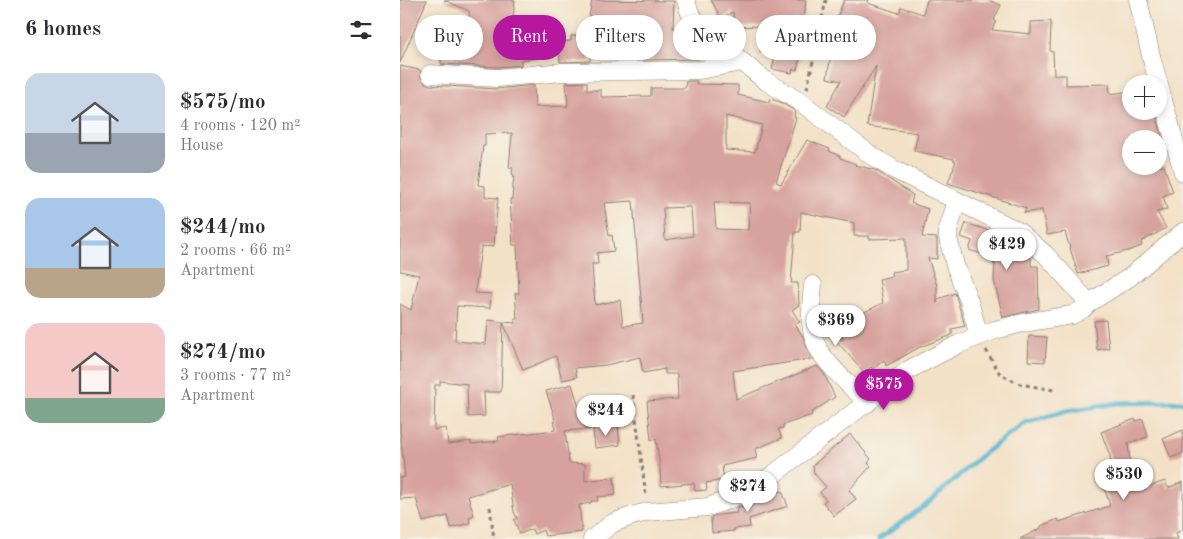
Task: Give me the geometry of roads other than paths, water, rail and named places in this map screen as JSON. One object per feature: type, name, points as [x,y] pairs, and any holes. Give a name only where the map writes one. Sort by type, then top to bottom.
[{"type":"street","points":[[686,0],[689,11],[696,22],[766,81],[803,104],[872,156],[895,170],[1002,221],[1018,231],[1046,255],[1089,303]]},
{"type":"street","points":[[1138,0],[1152,60],[1183,172]]},
{"type":"street","points":[[430,74],[497,78],[563,72],[700,70],[742,62]]},
{"type":"street","points":[[957,201],[948,230],[948,238],[979,336]]},
{"type":"street","points":[[592,539],[614,523],[632,516],[647,512],[708,507],[733,498],[770,477],[910,369],[979,336],[1023,323],[1072,315],[1084,309],[1089,303],[1130,277],[1183,232]]},
{"type":"street","points":[[813,285],[810,311],[816,345],[825,358],[868,403]]},
{"type":"waterway","points":[[879,539],[926,505],[983,454],[1025,423],[1067,411],[1118,403],[1183,402]]}]
